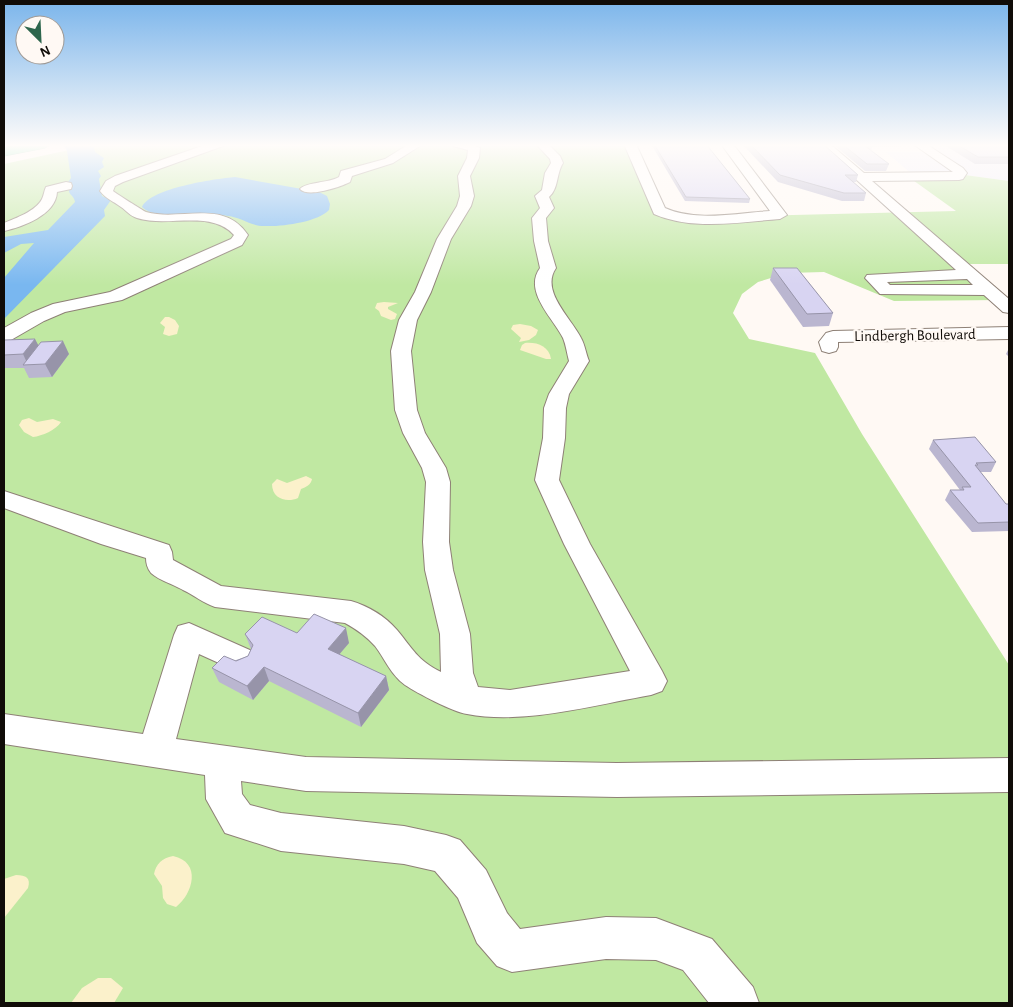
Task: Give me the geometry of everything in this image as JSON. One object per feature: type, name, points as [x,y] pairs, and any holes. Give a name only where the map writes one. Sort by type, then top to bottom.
[{"type":"street","points":[[4,227],[27,219],[48,200],[51,191]]},
{"type":"street","points":[[4,336],[46,313],[68,306],[116,296],[237,242],[241,235],[239,231],[218,219],[207,217],[163,218],[142,215],[107,191]]},
{"type":"street","points":[[466,191],[464,206],[444,239],[423,292],[408,320],[401,351],[406,410],[414,433],[434,468],[438,482],[436,542],[439,570],[455,634],[457,673],[466,700]]},
{"type":"street","points":[[4,499],[110,538],[159,552],[160,565],[174,574],[195,583],[215,596],[351,612],[370,623],[386,638],[400,659],[416,675],[466,700],[510,704],[651,681],[577,544],[547,480],[554,438],[555,408],[560,394],[579,361],[573,340],[560,317],[548,303],[542,280],[548,268],[541,241],[539,218],[548,208],[542,196],[547,194],[548,191]]},
{"type":"street","points":[[651,191],[663,214],[685,218],[780,215],[762,191]]},
{"type":"street","points":[[878,191],[1009,308]]},
{"type":"street","points":[[971,274],[873,278],[886,290],[989,290]]},
{"type":"street","name":"Lindbergh Boulevard","points":[[829,347],[828,342],[833,337],[1009,334]]},
{"type":"street","points":[[155,752],[189,635],[240,660]]},
{"type":"street","points":[[4,729],[306,774],[617,780],[1009,775]]},
{"type":"street","points":[[222,762],[224,799],[238,820],[281,832],[404,846],[446,854],[472,884],[492,928],[512,951],[606,938],[656,939],[697,954],[737,1003]]},
{"type":"green space","points":[[4,191],[650,191],[659,211],[677,218],[956,211],[928,191],[1009,191],[1009,264],[961,264],[1000,300],[894,301],[824,272],[787,273],[758,282],[742,294],[733,313],[749,339],[815,353],[862,434],[1009,665],[1009,1003],[4,1003]]},
{"type":"sand","points":[[377,303],[398,303],[388,307],[388,309],[397,314],[395,319],[391,320],[381,316],[375,308]]},
{"type":"sand","points":[[165,317],[175,320],[179,326],[177,334],[169,336],[163,334],[165,327],[160,323]]},
{"type":"sand","points":[[513,325],[531,326],[538,330],[536,335],[529,340],[519,342],[521,338],[511,329]]},
{"type":"sand","points":[[525,343],[534,343],[542,346],[548,351],[551,359],[520,350]]},
{"type":"sand","points":[[29,418],[37,422],[53,419],[61,422],[56,428],[33,437],[24,432],[19,425],[22,420]]},
{"type":"sand","points":[[306,476],[312,479],[308,486],[301,489],[298,498],[285,500],[277,496],[273,489],[272,484],[277,479],[287,483]]},
{"type":"sand","points":[[173,856],[182,859],[188,865],[192,879],[187,894],[176,907],[167,904],[163,898],[162,886],[154,874],[160,862]]},
{"type":"sand","points":[[16,875],[28,879],[28,888],[4,918],[4,879]]},
{"type":"sand","points":[[98,978],[111,978],[123,988],[114,1003],[71,1003],[82,988]]},
{"type":"water","points":[[101,191],[102,196],[111,200],[104,210],[105,216],[4,319],[4,278],[34,243],[21,244],[4,253],[4,237],[48,230],[75,202],[69,192]]},
{"type":"water","points":[[167,191],[313,191],[327,196],[330,204],[329,210],[324,214],[308,221],[289,225],[264,226],[219,215],[170,216],[149,212],[142,207],[148,200]]},
{"type":"building","points":[[682,191],[744,191],[750,199],[686,197]]},
{"type":"building","points":[[837,191],[864,191],[866,193],[844,193]]},
{"type":"building","points":[[773,268],[797,268],[833,313],[807,314]]},
{"type":"building","points":[[35,339],[23,354],[4,355],[4,340]]},
{"type":"building","points":[[63,341],[45,364],[23,365],[41,342]]},
{"type":"building","points":[[975,437],[996,462],[976,463],[978,465],[975,465],[1006,504],[1009,504],[1009,522],[978,523],[950,490],[964,490],[962,487],[971,487],[933,440]]},
{"type":"building","points":[[314,614],[346,628],[328,649],[386,676],[358,713],[264,667],[247,686],[212,668],[224,656],[236,661],[248,656],[253,645],[245,634],[262,617],[297,633]]}]
